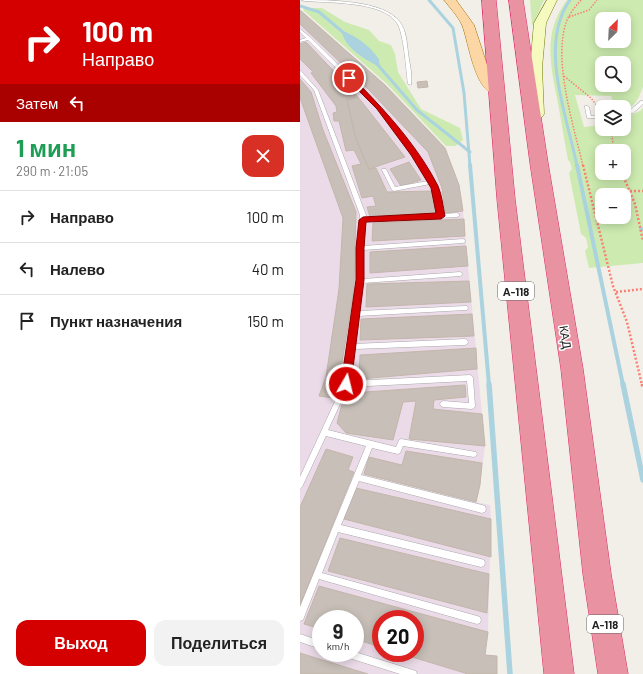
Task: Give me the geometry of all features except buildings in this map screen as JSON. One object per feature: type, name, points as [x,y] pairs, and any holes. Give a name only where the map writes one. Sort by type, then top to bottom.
[{"type":"highway","name":"А-118","points":[[489,0],[506,207],[559,674]]},
{"type":"highway","name":"КАД","points":[[516,0],[539,163],[572,369],[597,574],[613,674]]},
{"type":"main road","points":[[450,0],[468,25],[485,78],[497,91]]},
{"type":"main road","points":[[539,163],[536,68],[540,23],[552,0]]},
{"type":"lane","points":[[304,0],[370,4],[389,13],[399,22],[410,84]]},
{"type":"lane","points":[[300,30],[379,108],[414,154],[435,188],[441,216]]},
{"type":"lane","points":[[300,41],[309,38]]},
{"type":"lane","points":[[300,72],[316,90],[363,215],[360,248],[360,280],[346,384],[300,485]]},
{"type":"lane","points":[[631,112],[643,102]]},
{"type":"lane","points":[[587,107],[589,117],[595,117]]},
{"type":"lane","points":[[384,170],[394,189],[432,182]]},
{"type":"lane","points":[[363,220],[457,215]]},
{"type":"lane","points":[[360,248],[463,241]]},
{"type":"lane","points":[[360,280],[460,274]]},
{"type":"lane","points":[[356,314],[465,308]]},
{"type":"lane","points":[[351,347],[465,342]]},
{"type":"lane","points":[[346,384],[470,378],[472,406],[442,404]]},
{"type":"lane","points":[[324,432],[398,451],[401,442],[474,454]]},
{"type":"lane","points":[[300,617],[370,444]]},
{"type":"lane","points":[[357,478],[482,509]]},
{"type":"lane","points":[[336,528],[481,563]]},
{"type":"lane","points":[[317,575],[477,620]]},
{"type":"lane","points":[[300,638],[312,642]]},
{"type":"lane","points":[[364,659],[413,674]]},
{"type":"path","points":[[581,0],[573,8],[568,17],[563,36],[564,76],[568,104],[576,143],[606,254],[613,286],[625,314],[643,389]]},
{"type":"path","points":[[568,17],[585,13],[596,3],[597,0]]},
{"type":"path","points":[[564,76],[591,98],[595,104]]},
{"type":"path","points":[[631,191],[643,191]]},
{"type":"path","points":[[631,193],[636,204],[643,241]]},
{"type":"path","points":[[616,292],[643,289]]},
{"type":"shaded area","points":[[300,10],[385,85],[445,148],[459,185],[463,211],[485,446],[480,485],[476,502],[490,505],[491,519],[488,632],[485,655],[497,656],[497,674],[300,674]]},
{"type":"green space","points":[[530,0],[544,0],[532,26]]},
{"type":"green space","points":[[567,0],[643,0],[643,87],[634,104],[631,106],[631,100],[612,100],[611,96],[575,95],[584,127],[595,126],[595,136],[631,136],[631,115],[643,108],[643,263],[589,268],[585,251],[588,247],[586,238],[581,234],[569,173],[572,169],[568,160],[552,72],[550,48],[554,24],[559,12]]},
{"type":"green space","points":[[307,8],[322,8],[345,22],[369,30],[379,41],[391,45],[395,54],[398,72],[421,109],[460,128],[463,140],[455,146],[446,146],[387,84],[303,10]]},
{"type":"water","points":[[342,31],[357,38],[367,45],[379,59],[380,67],[356,53],[343,37]]},
{"type":"waterway","points":[[429,0],[453,28],[464,93],[469,151]]},
{"type":"waterway","points":[[570,0],[561,18],[556,38],[556,59],[562,103],[577,166]]},
{"type":"waterway","points":[[300,6],[319,12],[345,34]]},
{"type":"waterway","points":[[377,64],[417,110],[469,151]]},
{"type":"waterway","points":[[469,151],[470,166]]},
{"type":"waterway","points":[[470,165],[489,385]]},
{"type":"waterway","points":[[577,165],[623,385]]},
{"type":"waterway","points":[[489,384],[510,674]]},
{"type":"waterway","points":[[623,384],[643,480]]},
{"type":"route","points":[[346,384],[360,280],[360,248],[363,220],[441,216],[435,188],[414,154],[379,108],[349,78]]}]
